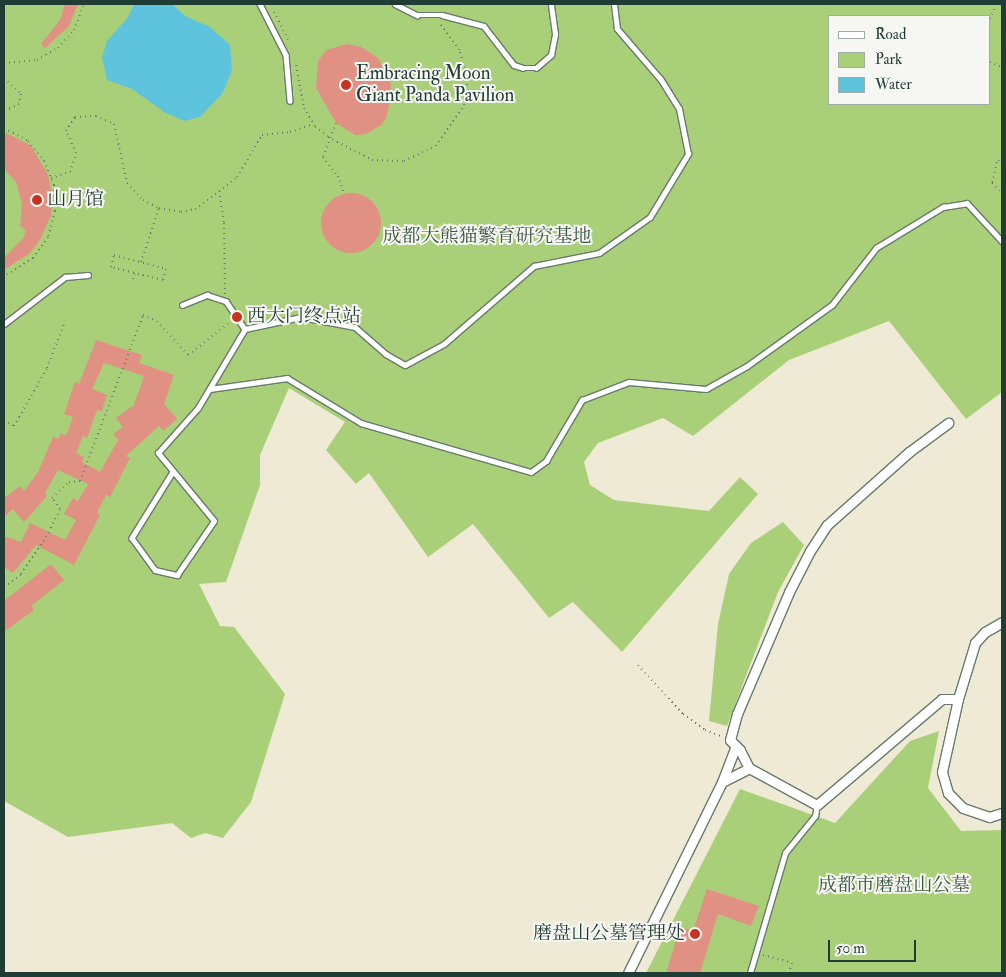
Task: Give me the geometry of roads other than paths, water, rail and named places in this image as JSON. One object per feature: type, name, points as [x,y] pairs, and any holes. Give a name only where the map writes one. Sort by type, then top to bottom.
[{"type":"street","points":[[628,973],[722,782],[733,743],[737,714],[789,592],[827,525],[909,452],[948,423]]},
{"type":"street","points":[[1002,622],[985,632],[975,643],[958,699],[942,772],[948,793],[963,808],[989,817],[1002,813]]},
{"type":"street","points":[[733,743],[750,768],[817,805],[942,699],[958,699]]},
{"type":"street","points":[[722,782],[750,768]]},
{"type":"lane","points":[[260,4],[286,55],[290,101]]},
{"type":"lane","points":[[395,4],[417,15],[433,17],[442,15],[484,26],[514,64],[536,68],[551,56],[555,34],[551,4]]},
{"type":"lane","points":[[173,472],[132,538],[155,570],[177,576],[214,521],[158,453],[198,408],[245,329],[301,317],[356,327],[386,354],[405,365],[444,344],[534,266],[599,253],[650,217],[688,154],[679,110],[660,79],[617,29],[614,4]]},
{"type":"lane","points":[[210,389],[287,378],[361,423],[531,472],[546,461],[582,400],[629,382],[706,389],[747,366],[832,305],[876,248],[943,207],[967,203],[1002,241]]},
{"type":"lane","points":[[4,324],[66,276],[88,276]]},
{"type":"lane","points":[[182,305],[207,294],[226,301],[245,329]]},
{"type":"lane","points":[[750,973],[785,853],[815,816],[817,805]]},
{"type":"water","points":[[134,4],[172,4],[185,16],[210,27],[230,45],[232,71],[222,94],[200,117],[184,121],[164,112],[132,89],[107,80],[102,58],[107,41],[128,17]]},
{"type":"place","name":"Embracing Moon Giant Panda Pavilion","points":[[346,85]]},
{"type":"place","name":"山月馆","points":[[37,200]]},
{"type":"place","name":"西大门终点站","points":[[237,317]]},
{"type":"place","name":"磨盘山公墓管理处","points":[[695,934]]},
{"type":"park label","name":"成都大熊猫繁育研究基地","points":[[487,237]]},
{"type":"park label","name":"成都市磨盘山公墓","points":[[894,886]]}]
